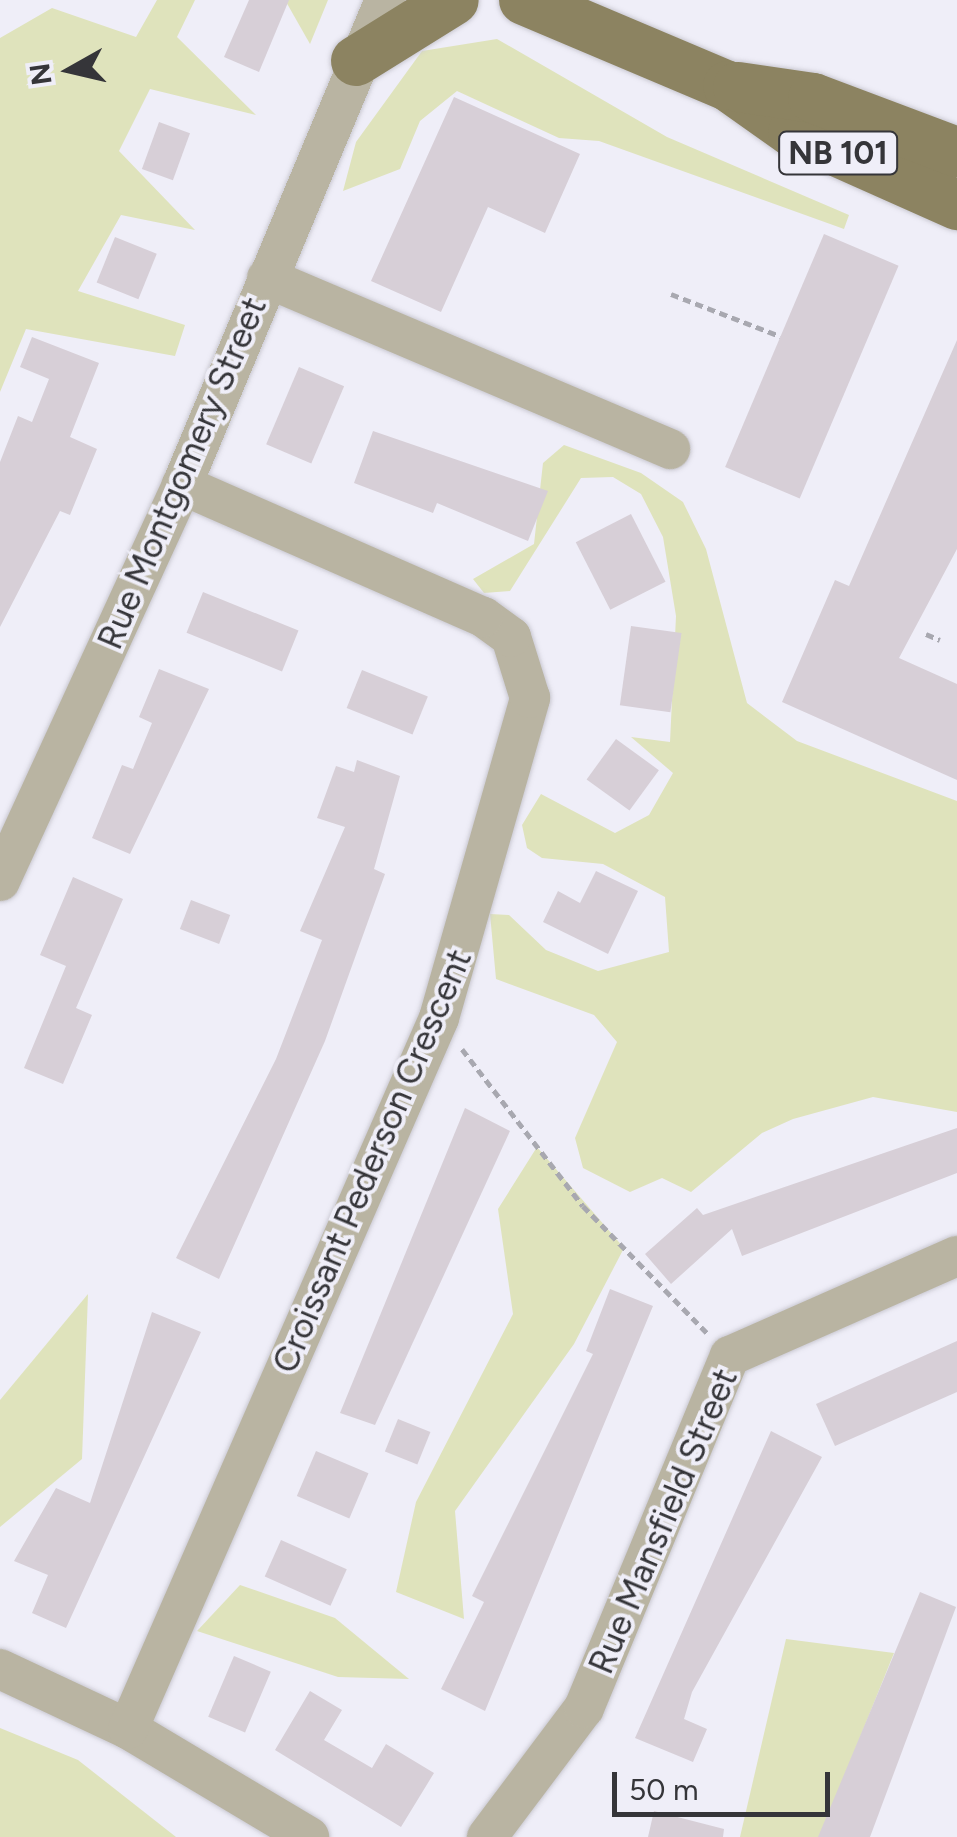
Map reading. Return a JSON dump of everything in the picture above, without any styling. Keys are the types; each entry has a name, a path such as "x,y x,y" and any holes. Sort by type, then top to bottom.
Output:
{"main road":[{"path":"356,61 454,0"},
{"name":"NB 101","path":"524,0 728,86 794,132 957,205"},
{"name":"NB 101","path":"728,86 813,98 957,152"}],"street":[{"name":"Rue Montgomery Street","path":"0,881 182,485 356,61 385,0"},
{"path":"267,278 670,449"},
{"name":"Croissant Pederson Crescent","path":"128,1729 439,1018 511,778 530,698 528,668 510,637 483,616 182,485"},
{"name":"Rue Mansfield Street","path":"487,1837 584,1708 730,1356 957,1256"},
{"path":"0,1668 128,1729 309,1837"}],"path":[{"path":"671,294 780,336"},
{"path":"926,634 940,640"},
{"path":"439,1018 583,1206 708,1334"}],"green space":[{"path":"157,0 195,0 177,37 256,115 150,89 119,151 195,230 121,215 78,291 185,325 175,356 26,329 0,392 0,38 52,8 136,37"},
{"path":"285,0 328,0 310,44"},
{"path":"497,39 667,137 849,215 844,229 599,141 559,138 457,91 420,121 400,169 343,191 356,142 422,51"},
{"path":"564,445 641,473 683,502 706,549 747,703 797,741 957,801 957,1112 873,1097 793,1119 762,1133 691,1192 662,1178 630,1192 583,1168 575,1138 617,1042 594,1015 496,979 490,914 509,915 546,950 598,971 669,952 665,897 603,864 542,858 527,848 522,825 541,794 615,833 649,815 673,773 631,737 670,742 676,616 663,537 641,494 613,477 581,478 510,591 484,593 473,579 534,544 543,463"},
{"path":"537,1147 624,1248 574,1344 455,1511 464,1619 396,1592 416,1502 513,1314 498,1209"},
{"path":"88,1294 82,1459 0,1527 0,1400"},
{"path":"240,1585 335,1618 409,1679 338,1677 197,1631"},
{"path":"786,1639 894,1653 820,1837 740,1837"},
{"path":"0,1728 78,1760 176,1837 0,1837"}],"building":[{"path":"249,0 289,0 259,72 224,57"},
{"path":"454,97 580,154 545,233 488,207 441,312 371,281"},
{"path":"159,122 190,133 173,180 142,169"},
{"path":"824,234 899,266 800,499 725,467"},
{"path":"115,237 157,254 138,299 97,282"},
{"path":"32,337 99,363 70,437 97,449 70,515 60,511 0,627 0,462 18,416 32,422 49,379 20,367"},
{"path":"957,340 957,549 899,658 957,684 957,780 782,702 835,580 849,586"},
{"path":"299,367 344,386 311,463 266,444"},
{"path":"373,431 548,491 528,541 437,503 433,513 354,483"},
{"path":"631,514 666,582 610,610 576,542"},
{"path":"203,592 298,631 282,671 187,633"},
{"path":"631,626 682,633 670,712 620,705"},
{"path":"159,669 209,689 130,854 92,838 122,765 133,769 152,723 139,717"},
{"path":"362,670 428,697 412,735 347,708"},
{"path":"616,739 659,770 629,811 587,779"},
{"path":"357,760 400,776 374,869 385,874 325,1041 219,1279 176,1258 276,1059 322,940 300,931 345,827 317,818 336,766 354,772"},
{"path":"596,871 638,891 608,954 543,922 558,891 580,903"},
{"path":"73,877 123,899 76,1008 92,1015 63,1084 24,1068 66,966 40,955"},
{"path":"191,900 230,915 219,944 180,929"},
{"path":"465,1108 510,1131 375,1425 340,1413"},
{"path":"957,1128 957,1173 742,1256 732,1229 671,1284 645,1254 697,1208 703,1215"},
{"path":"610,1289 653,1306 485,1711 441,1689 484,1602 472,1596 593,1354 586,1351"},
{"path":"152,1312 201,1332 66,1628 32,1613 48,1575 14,1561 56,1488 90,1503"},
{"path":"957,1341 957,1392 835,1446 816,1404"},
{"path":"398,1419 430,1432 417,1465 385,1451"},
{"path":"771,1431 822,1457 692,1692 684,1719 707,1729 693,1762 635,1738"},
{"path":"316,1451 368,1473 349,1518 297,1496"},
{"path":"281,1540 347,1569 331,1606 265,1577"},
{"path":"920,1592 956,1607 870,1837 818,1837"},
{"path":"234,1656 271,1672 245,1732 208,1717"},
{"path":"310,1691 342,1710 324,1740 372,1768 386,1744 434,1773 401,1827 275,1750"},
{"path":"654,1811 724,1829 723,1837 648,1837"}]}
